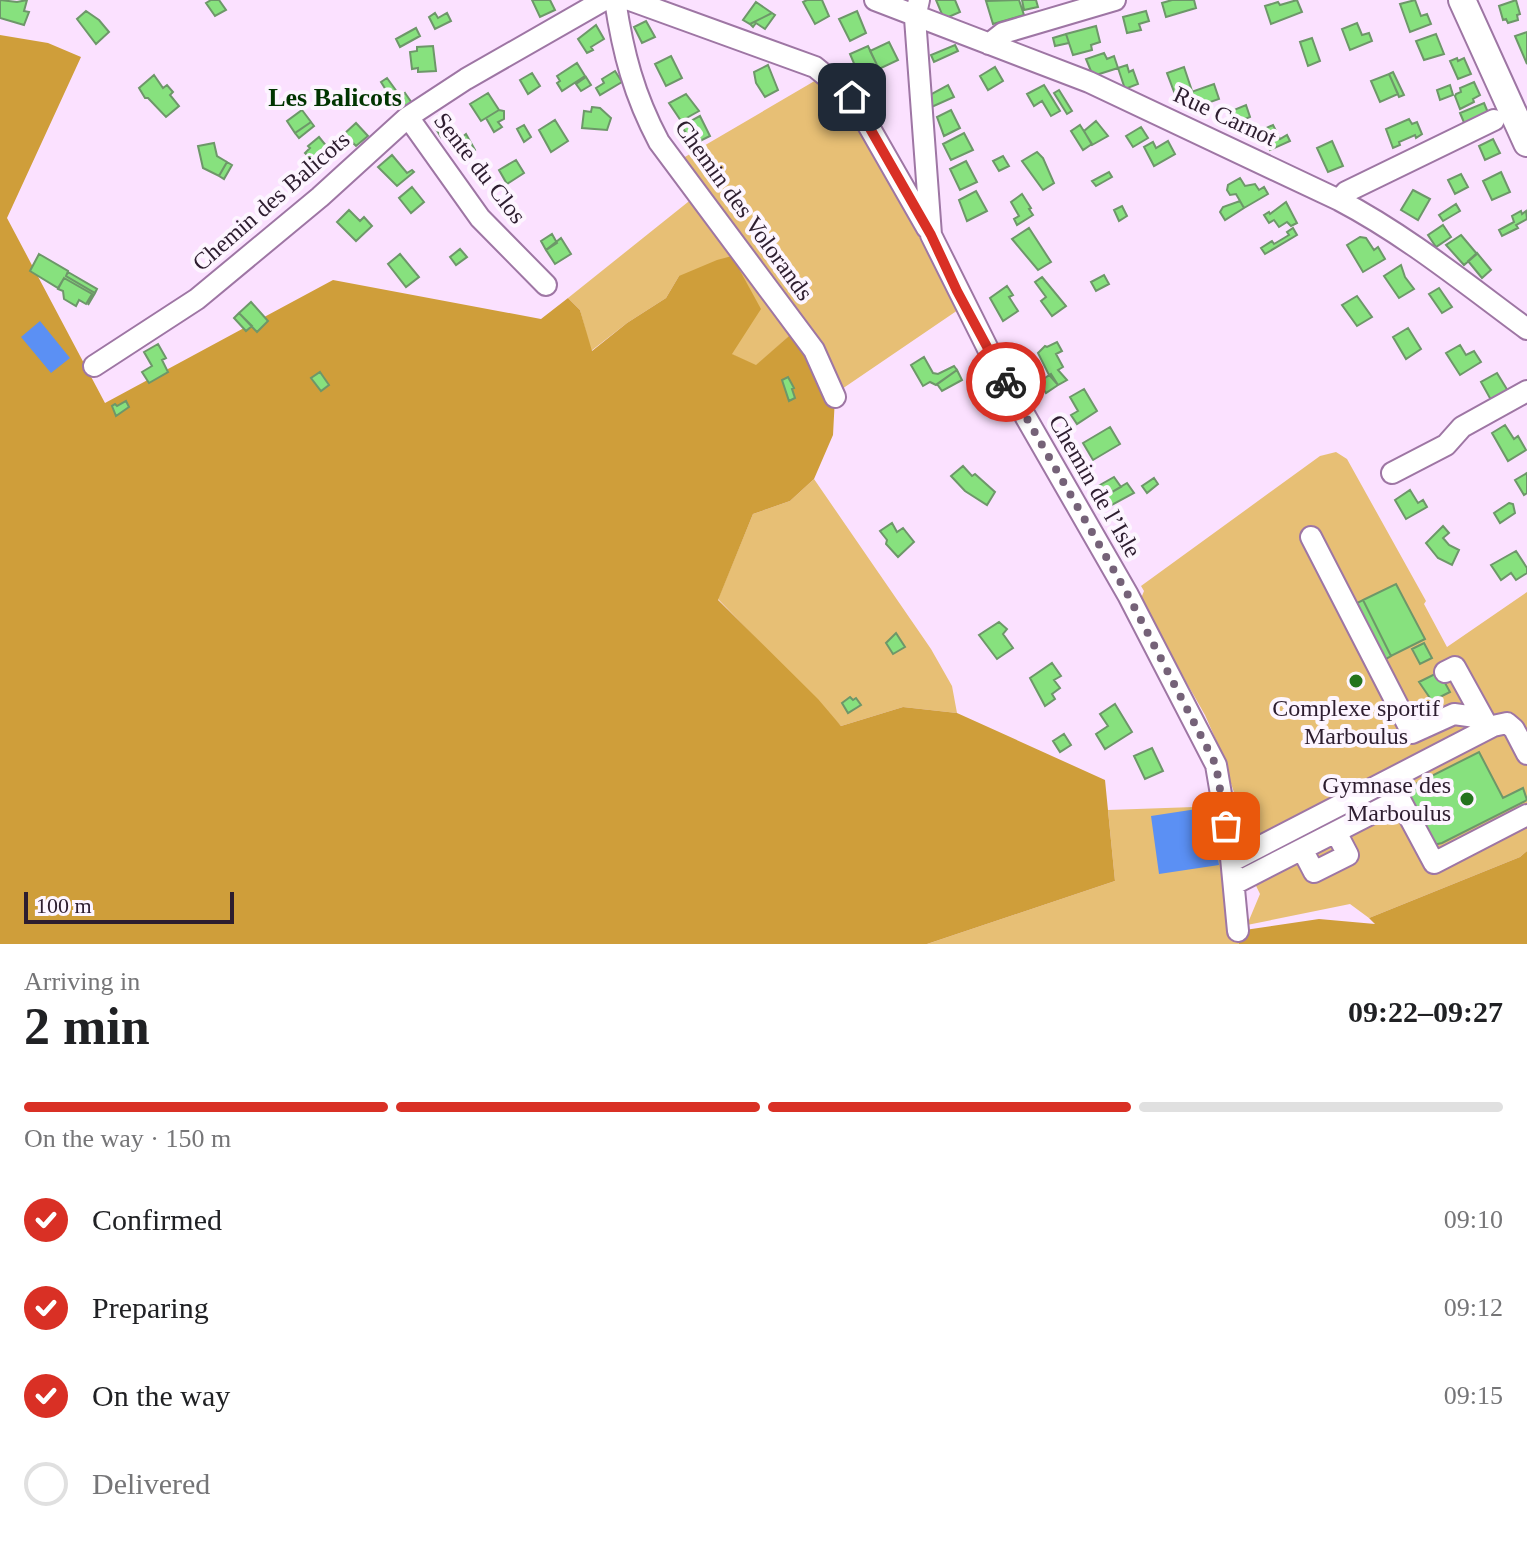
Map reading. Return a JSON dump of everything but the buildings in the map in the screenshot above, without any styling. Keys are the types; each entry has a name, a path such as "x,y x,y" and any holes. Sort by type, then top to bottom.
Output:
{"main road":[{"path":"1462,0 1527,143"}],"street":[{"name":"Chemin des Balicots","path":"94,366 197,299 320,197 408,117 466,79 604,0"},
{"name":"Chemin des Volorands","path":"615,0 623,54 642,109 659,142 814,350 835,397"},
{"path":"630,0 815,67 852,97 931,235"},
{"name":"Rue Carnot","path":"875,0 917,9 989,44 1089,82 1365,213 1527,329"},
{"path":"989,44 1003,33 1115,0"},
{"name":"Chemin de l’Isle","path":"917,9 931,235 997,367 1128,595 1216,765 1232,861 1238,931"},
{"name":"Sente du Clos","path":"408,117 480,218 546,285"},
{"path":"1339,200 1346,192 1494,120"},
{"path":"1392,473 1446,445 1462,427 1527,391"},
{"path":"1311,537 1412,733 1454,714 1486,723 1507,723 1514,729 1527,754"},
{"path":"1445,672 1455,667 1486,723"},
{"path":"1232,861 1390,781 1486,723"},
{"path":"1390,781 1434,863 1527,815"},
{"path":"1234,884 1302,849 1314,872 1348,855 1336,832 1400,799"}],"shaded area":[{"path":"0,35 48,43 81,57 7,218 105,403 333,280 541,319 568,298 580,310 592,351 666,298 679,276 732,256 761,309 732,354 756,365 798,328 835,397 833,435 814,479 790,501 753,514 718,600 818,699 841,726 903,707 957,713 1105,780 1115,881 927,944 0,944"},
{"path":"818,79 823,88 829,86 846,98 958,310 839,391 678,161"},
{"path":"698,194 798,328 756,366 731,354 679,276 666,298 591,351 580,310 568,298"},
{"name":"Complexe sportif Marboulus","path":"1336,452 1347,459 1426,601 1424,604 1447,647 1527,592 1527,851 1520,857 1369,918 1350,904 1247,925 1260,894 1243,859 1236,798 1205,715 1140,601 1144,591 1141,586 1320,456"},
{"path":"814,479 931,649 952,686 957,713 903,707 841,726 718,599 753,514 790,501"},
{"path":"1223,806 1232,861 1239,944 927,944 1115,881 1108,810"},
{"path":"1527,851 1527,944 1239,944 1238,931 1319,919 1375,924 1369,918 1520,857"}],"water":[{"path":"40,321 70,358 51,373 21,337"},
{"path":"1210,807 1214,831 1205,832 1206,840 1216,843 1219,865 1159,874 1151,816"}],"way so far":[{"path":"1006,382 1128,595 1216,765 1226,826"}],"place":[{"name":"Complexe sportif Marboulus","path":"1356,681"},
{"name":"Gymnase des Marboulus","path":"1467,799"}],"district":[{"name":"Les Balicots","path":"335,97"}],"route":[{"path":"852,97 931,235 1006,382"}]}
